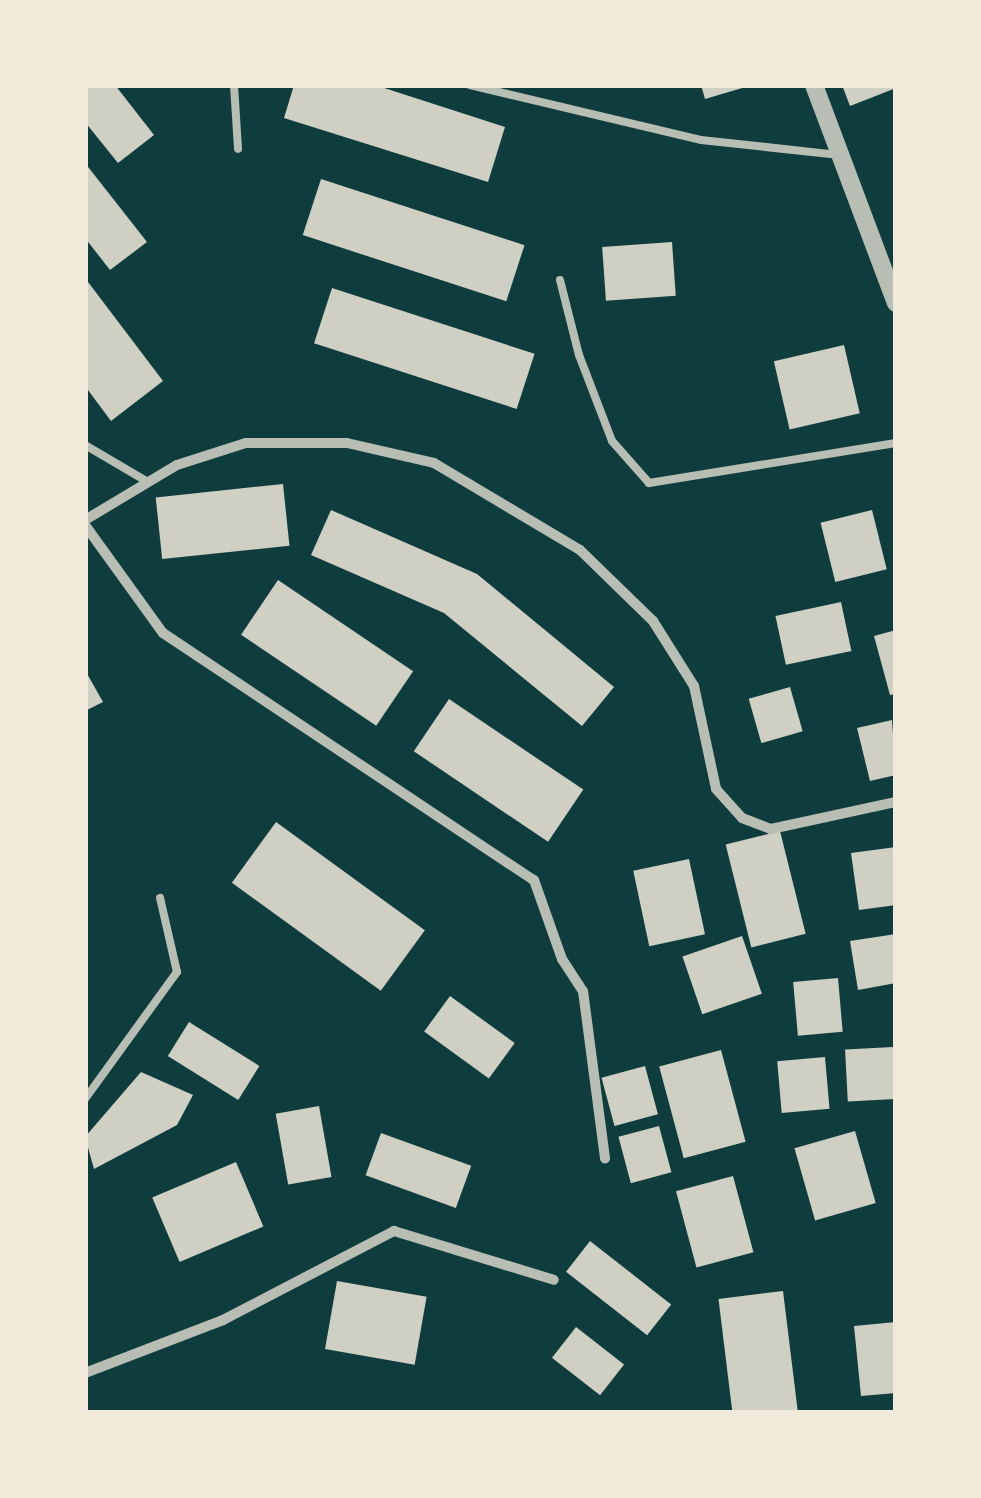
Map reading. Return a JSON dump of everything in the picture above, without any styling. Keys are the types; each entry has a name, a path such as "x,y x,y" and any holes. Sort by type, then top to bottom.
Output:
{"street":[{"path":"814,85 896,302"},
{"path":"605,1158 583,991 562,959 534,880 164,633 85,523 178,465 246,443 347,443 434,464 580,550 653,621 694,686 716,789 742,818 771,829 896,802"},
{"path":"85,1374 223,1320 394,1231 554,1280"}],"lane":[{"path":"234,85 238,148"},
{"path":"470,85 700,140 840,155"},
{"path":"560,280 578,355 612,440 648,483 896,443"},
{"path":"85,444 148,482"},
{"path":"85,1099 177,972 160,898"}],"building":[{"path":"85,85 115,85 154,135 118,163 85,122"},
{"path":"294,85 375,85 505,127 488,182 284,118"},
{"path":"701,85 749,85 749,86 705,99"},
{"path":"842,85 896,85 896,88 850,106"},
{"path":"85,163 147,242 110,270 85,238"},
{"path":"321,179 525,245 506,301 303,235"},
{"path":"672,242 676,296 606,301 602,247"},
{"path":"85,278 163,381 111,421 85,386"},
{"path":"332,288 535,354 517,409 314,343"},
{"path":"844,345 860,413 790,429 774,361"},
{"path":"283,484 289,546 162,559 156,497"},
{"path":"331,510 477,574 614,687 582,726 444,613 311,555"},
{"path":"872,510 887,569 835,582 821,523"},
{"path":"278,580 413,671 376,726 241,635"},
{"path":"841,602 851,651 786,665 775,616"},
{"path":"896,630 896,694 890,695 874,636"},
{"path":"85,670 103,702 85,711"},
{"path":"790,687 803,731 761,743 749,699"},
{"path":"449,699 583,790 548,842 414,751"},
{"path":"892,720 896,775 870,781 857,728"},
{"path":"276,822 425,930 381,991 232,883"},
{"path":"780,831 806,934 751,947 726,845"},
{"path":"896,847 896,905 859,910 851,853"},
{"path":"689,859 705,934 649,946 633,871"},
{"path":"896,934 896,983 858,990 850,941"},
{"path":"742,936 762,994 702,1014 682,957"},
{"path":"838,978 843,1032 798,1036 793,982"},
{"path":"450,996 515,1043 489,1079 424,1032"},
{"path":"189,1022 259,1066 238,1100 168,1056"},
{"path":"893,1047 896,1099 848,1101 845,1050"},
{"path":"721,1050 746,1142 684,1158 659,1067"},
{"path":"825,1057 830,1109 782,1113 777,1061"},
{"path":"645,1066 658,1114 614,1126 602,1078"},
{"path":"141,1072 193,1095 177,1125 94,1169 85,1137"},
{"path":"319,1106 332,1177 288,1185 276,1114"},
{"path":"659,1126 671,1172 631,1183 618,1137"},
{"path":"855,1131 876,1203 815,1220 794,1148"},
{"path":"381,1133 471,1166 456,1208 366,1175"},
{"path":"236,1162 263,1226 180,1262 152,1198"},
{"path":"733,1176 753,1252 696,1268 676,1191"},
{"path":"590,1241 671,1304 647,1335 566,1272"},
{"path":"337,1281 427,1297 415,1365 325,1349"},
{"path":"783,1291 798,1413 732,1413 718,1299"},
{"path":"896,1322 896,1393 861,1396 854,1326"},
{"path":"576,1327 624,1365 600,1395 552,1358"}]}
